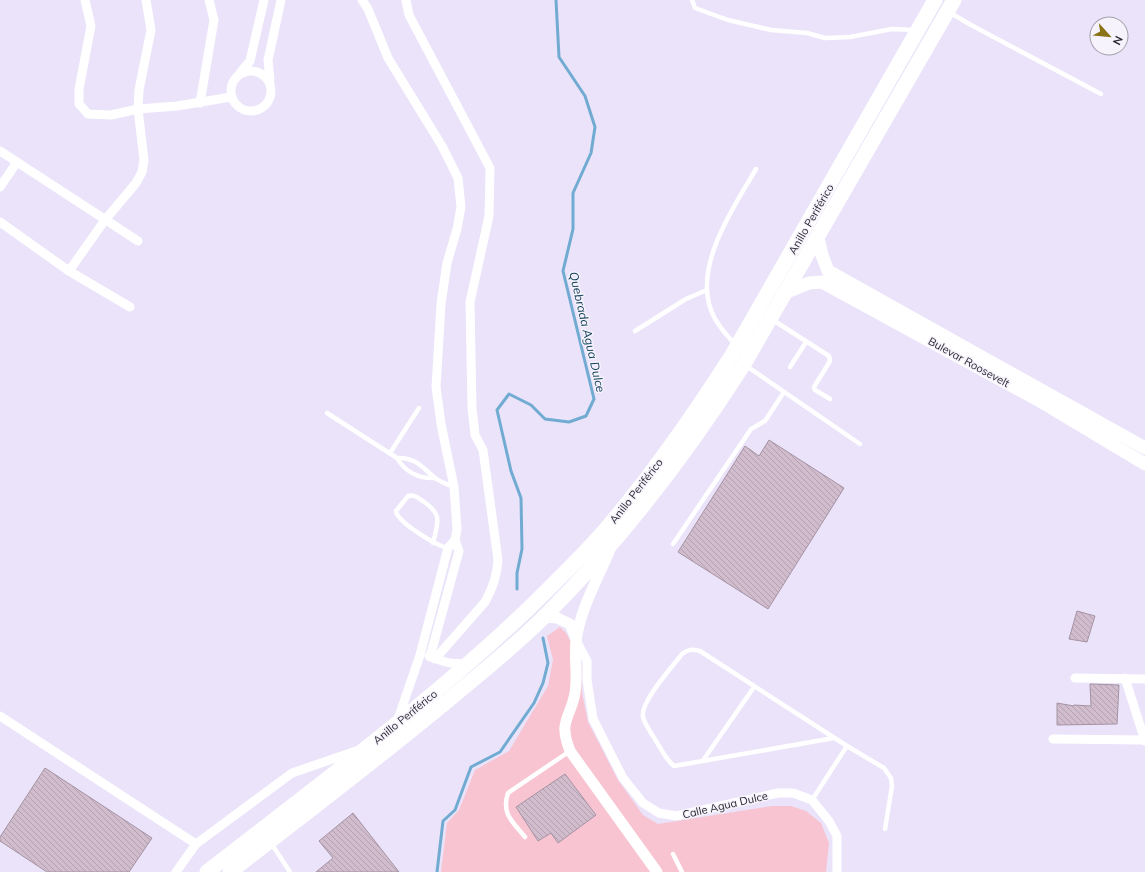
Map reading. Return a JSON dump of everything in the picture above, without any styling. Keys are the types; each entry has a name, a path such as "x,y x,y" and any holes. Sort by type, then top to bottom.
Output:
{"highway":[{"name":"Anillo Periférico","path":"207,872 396,724 471,662 548,589 605,531 698,409 737,346 935,0"},
{"name":"Anillo Periférico","path":"230,872 416,728 544,617 612,544 666,479 711,417 771,319 950,5"}],"main road":[{"path":"787,292 825,277 818,238"},
{"name":"Bulevar Roosevelt","path":"825,277 1047,392 1145,448"},
{"name":"Bulevar Roosevelt","path":"825,277 1040,401 1145,464"}],"street":[{"path":"85,0 91,26 79,89 79,104 88,114 111,115 138,109 200,103 231,97"},
{"path":"69,271 105,220 136,183 142,172 144,160 138,109 139,90 151,30 146,0"},
{"path":"200,103 214,20 209,0"},
{"path":"264,0 250,61 231,85 231,97 238,108 251,112 263,107 271,97 268,60 281,0"},
{"path":"362,0 368,9 388,58 442,146 458,178 461,207 457,229 447,264 441,304 436,387 441,424 454,487 457,529 455,540 459,551 432,658"},
{"path":"406,0 409,14 490,168 489,216 470,302 469,345 475,435 483,450 498,560 497,572 492,588 485,602 432,658"},
{"path":"240,74 249,70 256,71 262,73 270,84"},
{"path":"0,151 138,241"},
{"path":"0,187 17,162"},
{"path":"0,222 69,271 130,307"},
{"path":"396,724 420,655 448,548 455,540"},
{"path":"612,544 587,603 576,640 575,693 565,721 565,738 570,751 657,872"},
{"name":"Calle Agua Dulce","path":"544,617 557,618 570,624 576,640 587,661 587,680 593,719 623,778 643,803 659,813 676,816 778,793 793,793 812,800"},
{"path":"420,655 454,664 471,662"},
{"path":"1075,678 1145,679"},
{"path":"1053,739 1145,740 1125,678"},
{"path":"0,716 196,844"},
{"path":"176,872 196,844 292,773 367,747"},
{"path":"812,800 829,821 837,836 837,872"}],"lane":[{"path":"692,0 695,8 728,20 771,30 807,34 825,38 850,37 892,29 918,31"},
{"path":"950,5 970,25 1101,94"},
{"path":"737,346 722,330 711,310 707,290 711,261 725,221 756,169"},
{"path":"636,331 686,299 707,290"},
{"path":"771,319 830,358 830,361 814,387 815,390 830,399"},
{"path":"790,367 806,342"},
{"path":"744,364 860,444"},
{"path":"673,544 751,429 765,421 784,392"},
{"path":"390,453 419,408"},
{"path":"327,413 397,458 402,467 423,479 435,478"},
{"path":"397,458 407,457 428,470 435,478 454,487"},
{"path":"433,543 438,521 437,513 434,509 414,496 408,496 396,511 396,514 433,543 448,548"},
{"path":"834,738 704,760 684,766 674,766 669,762 643,717 642,711 650,696 682,654 687,650 693,649 700,651 834,738 884,768 891,778 892,786 885,830"},
{"path":"704,760 754,686"},
{"path":"812,800 847,746"},
{"path":"525,836 507,815 505,801 508,793 570,751"},
{"path":"270,841 290,872"},
{"path":"674,854 682,872"}],"shaded area":[{"path":"560,627 566,633 581,661 582,693 588,722 618,780 643,815 658,824 772,806 791,806 806,811 821,823 829,843 826,872 441,872 447,823 459,810 475,770 509,751 548,686 553,660 547,636"}],"building":[{"path":"769,440 844,488 768,609 678,552 745,446 759,456"},
{"path":"1077,611 1095,616 1087,642 1069,639"},
{"path":"1090,684 1119,685 1117,724 1057,725 1057,703 1074,706 1091,706"},
{"path":"45,768 152,838 129,872 47,872 0,841 0,837"},
{"path":"565,774 596,815 558,843 551,833 538,841 516,807"},
{"path":"353,813 399,872 316,872 333,858 319,841"}],"waterway":[{"name":"Quebrada Agua Dulce","path":"517,589 517,573 522,549 521,498 511,471 497,410 509,394 531,405 545,419 569,422 586,416 594,399 563,271 573,229 573,193 591,153 595,127 585,96 559,57 556,0"},
{"name":"Quebrada Agua Dulce","path":"437,872 443,821 455,810 471,767 500,752 534,703 543,683 548,663 543,638"}]}
